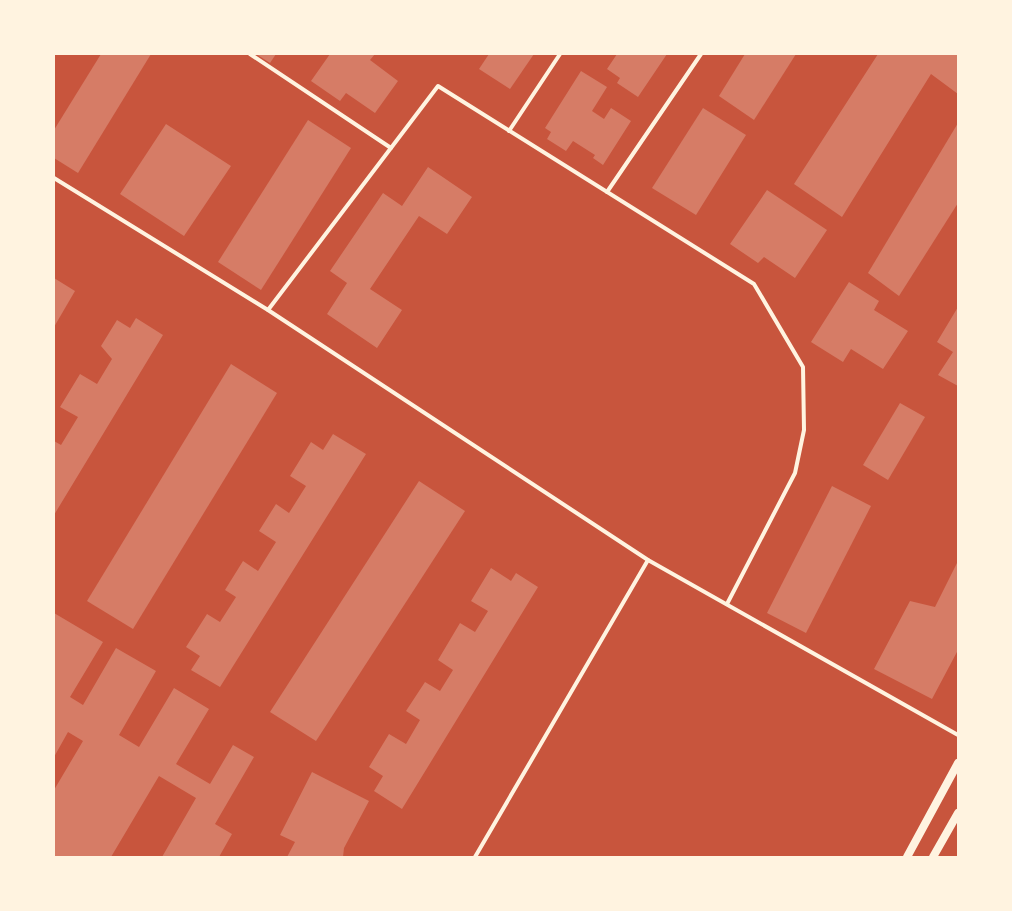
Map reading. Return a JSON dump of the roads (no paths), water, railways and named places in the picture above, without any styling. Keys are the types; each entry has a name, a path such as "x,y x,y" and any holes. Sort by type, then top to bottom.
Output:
{"main road":[{"path":"907,857 958,763"},
{"path":"933,857 958,813"}],"street":[{"path":"250,54 391,148"},
{"path":"509,131 560,54"},
{"path":"607,192 700,54"},
{"path":"268,310 438,86 754,284 803,367 804,430 795,473 727,604"},
{"path":"54,178 268,310 648,560 958,735"},
{"path":"476,857 648,560"}]}
